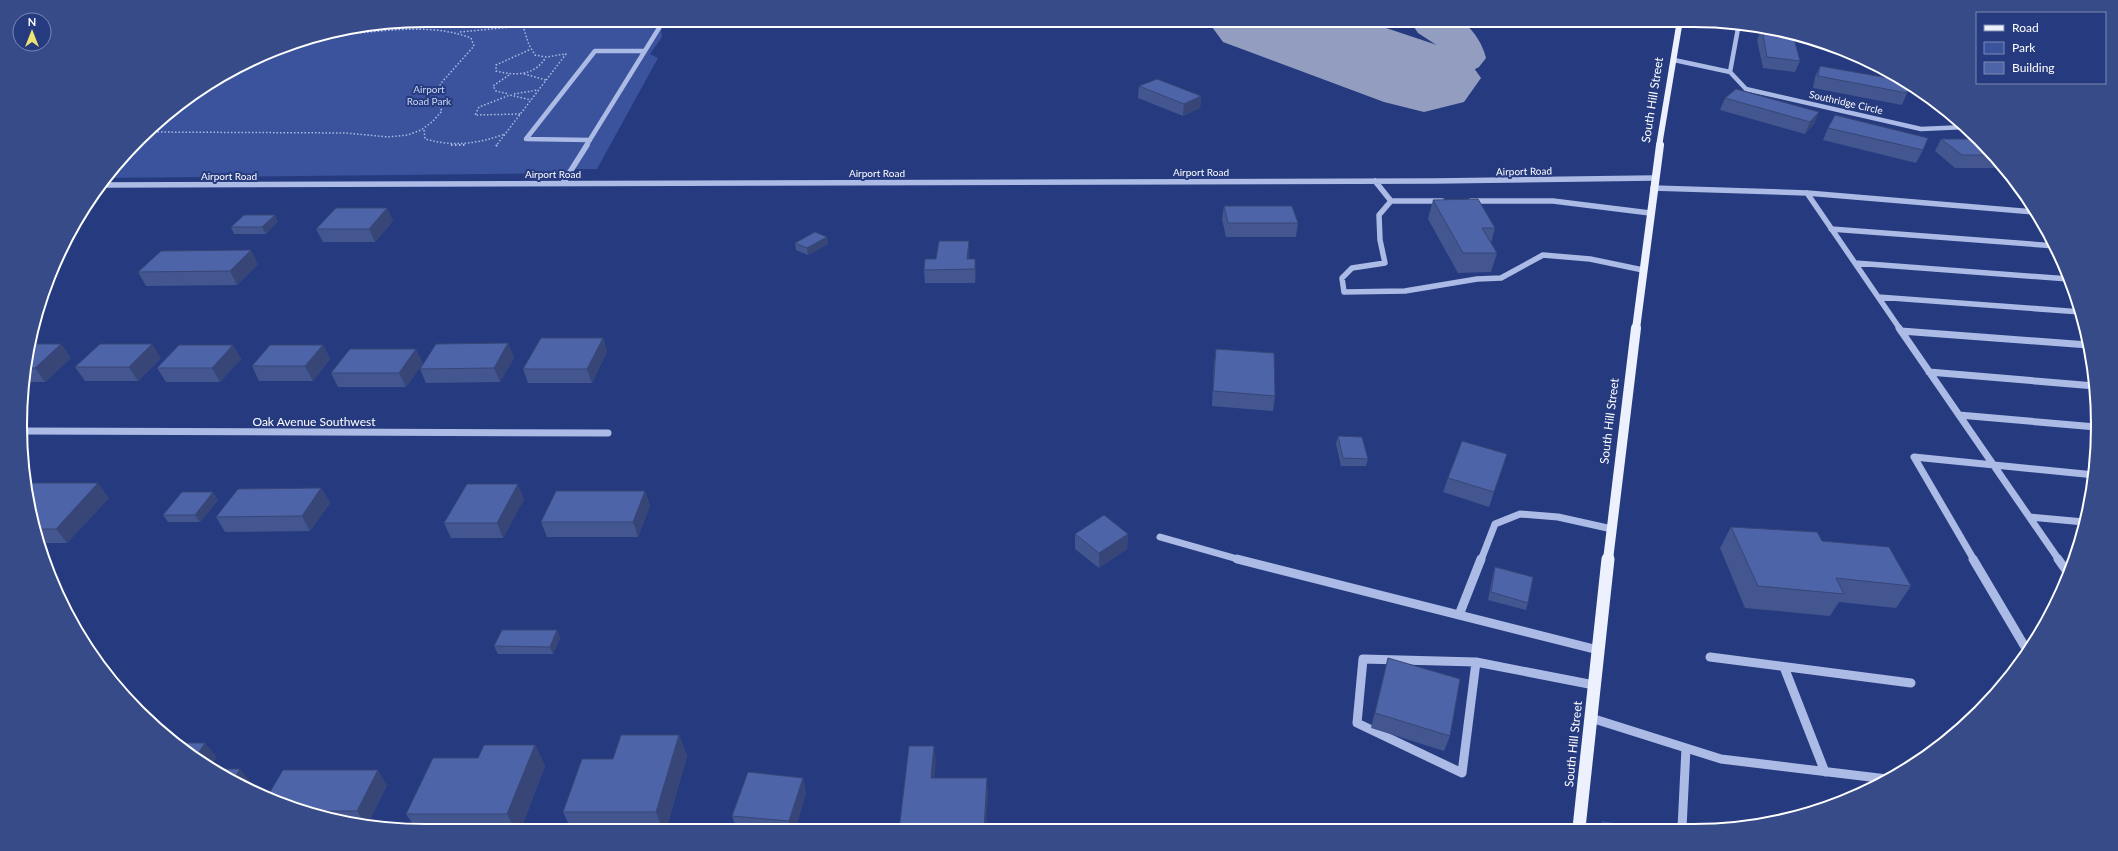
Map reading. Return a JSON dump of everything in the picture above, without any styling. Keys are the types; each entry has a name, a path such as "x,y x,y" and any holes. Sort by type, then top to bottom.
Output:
{"main road":[{"name":"South Hill Street","path":"1579,824 1598,650 1653,183 1679,27"}],"street":[{"path":"563,183 660,27"},
{"path":"1674,60 1730,72 1738,29"},
{"path":"590,140 526,139 595,51 645,51"},
{"name":"Southridge Circle","path":"1730,72 1746,89 1921,129 1957,128"},
{"path":"1375,181 1391,201"},
{"name":"Airport Road","path":"108,185 1375,181 1653,183 1807,193 2029,211"},
{"path":"1807,193 2065,568"},
{"path":"1449,201 1391,201 1379,215 1380,240 1385,262 1352,268 1342,278 1344,292 1405,291 1477,279 1501,278 1543,256 1590,259 1643,270"},
{"path":"1464,201 1553,201 1650,214"},
{"path":"1832,229 2048,245"},
{"path":"1855,263 2063,279"},
{"path":"1878,298 2074,312"},
{"path":"1901,331 2082,345"},
{"path":"1929,372 2089,385"},
{"path":"1959,415 2091,427"},
{"name":"Oak Avenue Southwest","path":"27,431 608,433"},
{"path":"2025,646 1914,457 2088,474"},
{"path":"1459,615 1495,524 1520,514 1558,517 1612,529"},
{"path":"2030,517 2079,522"},
{"path":"1160,536 1190,547 1598,650"},
{"path":"1710,657 1911,682"},
{"path":"1476,662 1462,773 1357,723 1363,659 1476,662 1594,685"},
{"path":"1784,667 1825,772"},
{"path":"1591,718 1721,759 1879,778"},
{"path":"1682,824 1686,748"}],"path":[{"path":"362,32 440,29 460,32 512,27"},
{"path":"496,146 566,54 546,57 536,56 529,50 523,27"},
{"path":"157,132 326,133 393,137 424,130 434,123 442,111 434,96 437,89 447,74 466,59 474,46 471,38 460,32"},
{"path":"529,50 496,66 496,71 509,75 524,74 538,69 546,57"},
{"path":"524,74 546,80"},
{"path":"509,75 493,86 496,91 531,100"},
{"path":"520,114 475,115 479,106 510,95 538,90"},
{"path":"424,130 425,139 444,145 461,146 483,142 505,134"}],"green space":[{"name":"Airport Road Park","path":"661,27 662,37 650,54 658,58 597,169 573,169 570,173 113,178 144,144 163,126 204,94 226,80 273,57 322,41 373,30 399,28"},
{"path":"1601,821 1621,824 1602,824"}],"building":[{"path":"1763,34 1795,41 1800,61 1767,57"},
{"path":"1820,66 1888,78 1907,90 1907,93 1818,76"},
{"path":"1157,79 1201,96 1184,104 1139,86"},
{"path":"1736,89 1819,112 1810,122 1725,98"},
{"path":"1835,115 1928,138 1923,150 1828,128"},
{"path":"1941,139 1969,139 1984,155 1962,155"},
{"path":"1478,199 1495,228 1482,228 1497,253 1463,253 1433,200"},
{"path":"1224,206 1292,206 1298,223 1228,223"},
{"path":"336,208 387,208 369,229 316,229"},
{"path":"244,215 275,215 262,227 231,227"},
{"path":"815,232 827,237 807,248 795,243"},
{"path":"939,241 969,241 967,259 975,259 975,269 924,270 925,259 936,259"},
{"path":"251,250 230,271 138,272 161,251"},
{"path":"541,338 603,338 587,369 523,369"},
{"path":"508,343 494,368 420,369 436,344"},
{"path":"36,344 61,344 35,368 31,368"},
{"path":"100,344 152,344 129,367 75,367"},
{"path":"179,345 233,345 212,368 157,368"},
{"path":"270,345 323,345 305,366 252,366"},
{"path":"350,349 416,349 399,373 331,373"},
{"path":"1216,349 1274,353 1275,396 1213,391"},
{"path":"1338,436 1362,437 1368,459 1343,458"},
{"path":"1462,441 1507,454 1494,492 1448,478"},
{"path":"31,483 98,483 56,529 41,529"},
{"path":"467,484 518,484 497,523 444,523"},
{"path":"321,488 302,516 216,517 238,489"},
{"path":"556,491 645,491 633,522 541,522"},
{"path":"182,492 213,492 195,515 163,515"},
{"path":"1104,515 1128,534 1099,553 1075,534"},
{"path":"1731,527 1817,532 1822,541 1889,547 1911,586 1836,578 1844,594 1758,586"},
{"path":"1495,567 1533,577 1528,603 1491,592"},
{"path":"502,630 557,630 550,647 494,646"},
{"path":"1388,658 1460,679 1450,736 1375,713"},
{"path":"621,735 679,735 656,812 563,812 582,759 613,759"},
{"path":"184,743 205,743 198,753"},
{"path":"484,745 535,745 507,814 406,814 433,758 478,758"},
{"path":"909,746 934,746 931,778 987,778 984,824 900,824"},
{"path":"223,769 240,769 236,776"},
{"path":"283,770 378,770 357,811 326,811 297,803 270,792"},
{"path":"748,772 803,778 789,821 732,816"}],"taxiway":[{"path":"1297,34 1316,27"},
{"path":"1424,78 1464,58 1461,46 1457,41 1438,27"}],"runway":[{"path":"1279,27 1424,78"}]}
